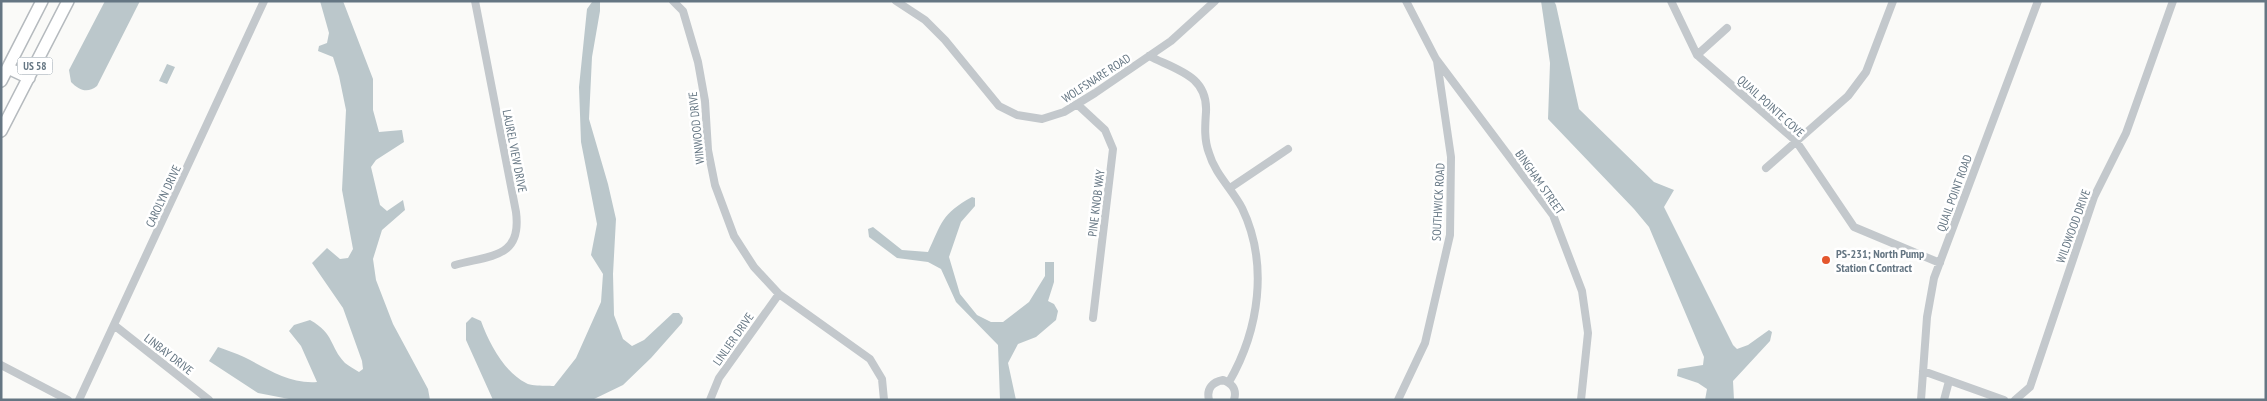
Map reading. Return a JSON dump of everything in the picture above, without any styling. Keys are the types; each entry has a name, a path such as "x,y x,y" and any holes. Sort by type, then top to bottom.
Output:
{"main road":[{"name":"US 58","path":"1,81 42,1"},
{"name":"US 58","path":"1,131 68,1"},
{"path":"8,68 28,78"}],"street":[{"name":"CAROLYN DRIVE","path":"79,400 264,1"},
{"name":"LAUREL VIEW DRIVE","path":"455,265 506,249 515,240 517,233 516,212 475,1"},
{"name":"WINWOOD DRIVE","path":"673,1 684,11 698,62 705,101 708,150 718,197 727,221 740,246 754,267 779,294 870,359 882,380 884,400"},
{"name":"WOLFSNARE ROAD","path":"896,1 924,20 967,66 992,98 1007,112 1042,119 1054,117 1078,105 1186,28 1215,1"},
{"name":"BINGHAM STREET","path":"1406,1 1436,59 1553,215 1583,299 1588,333 1581,400"},
{"name":"QUAIL POINTE COVE","path":"1671,1 1697,55 1796,142 1854,227 1940,263"},
{"path":"1766,168 1848,96 1866,72 1893,1"},
{"name":"QUAIL POINT ROAD","path":"1921,400 1930,298 1940,263 2038,1"},
{"name":"WILDWOOD DRIVE","path":"2015,400 2030,387 2094,197 2126,133 2173,1"},
{"path":"1697,55 1727,28"},
{"path":"1149,56 1189,76 1202,88 1206,102 1205,133 1208,153 1230,188 1251,230 1258,278 1257,299 1248,342 1229,382"},
{"name":"SOUTHWICK ROAD","path":"1398,400 1425,343 1450,235 1451,157 1436,59"},
{"name":"PINE KNOB WAY","path":"1078,105 1105,130 1114,149 1093,318"},
{"path":"1230,188 1288,149"},
{"name":"LINLIER DRIVE","path":"710,400 720,378 779,294"},
{"name":"LINBAY DRIVE","path":"114,325 209,400"},
{"path":"1,365 68,400"},
{"path":"1923,371 2004,400"},
{"path":"1209,400 1208,395 1212,385 1223,380 1229,382 1236,393 1234,400"},
{"path":"1944,400 1950,381"}],"shaded area":[{"path":"105,1 140,1 97,86 90,90 83,90 71,82 69,70"},
{"path":"320,1 343,1 373,79 373,110 379,132 402,130 404,142 376,160 371,167 380,205 387,211 403,200 405,210 382,230 373,259 376,280 393,324 428,389 430,400 289,399 258,393 209,361 218,347 288,378 297,381 317,382 301,346 289,331 294,325 310,320 324,330 345,363 359,372 363,369 362,361 343,308 312,263 327,248 340,259 348,258 353,249 342,190 346,110 333,57 318,51 319,46 327,43 329,33"},
{"path":"600,1 592,57 589,119 616,219 613,274 614,315 623,339 632,346 644,340 673,313 679,313 683,318 682,323 651,358 623,385 592,400 493,400 466,340 466,323 472,317 481,321 498,356 518,378 532,385 554,386 576,358 601,302 603,274 591,255 597,224 581,142 579,87 587,9 592,2"},
{"path":"1541,1 1554,1 1556,5 1579,109 1654,182 1674,190 1664,207 1733,345 1737,349 1748,345 1769,330 1772,332 1770,341 1733,381 1734,400 1705,400 1707,389 1698,383 1677,376 1678,369 1703,365 1704,357 1649,227 1548,119 1550,63"},
{"path":"167,64 175,67 167,84 159,81"},
{"path":"972,197 975,198 975,206 961,222 949,257 960,294 977,315 991,322 1003,322 1029,302 1045,276 1045,262 1054,262 1054,282 1048,301 1054,304 1058,311 1056,320 1036,337 1018,344 1008,363 1016,400 1000,400 998,345 956,302 941,269 928,262 897,258 869,237 868,229 873,227 902,250 928,252 948,214"}],"place":[{"name":"PS-231; North Pump Station C Contract","path":"1826,260"}]}
